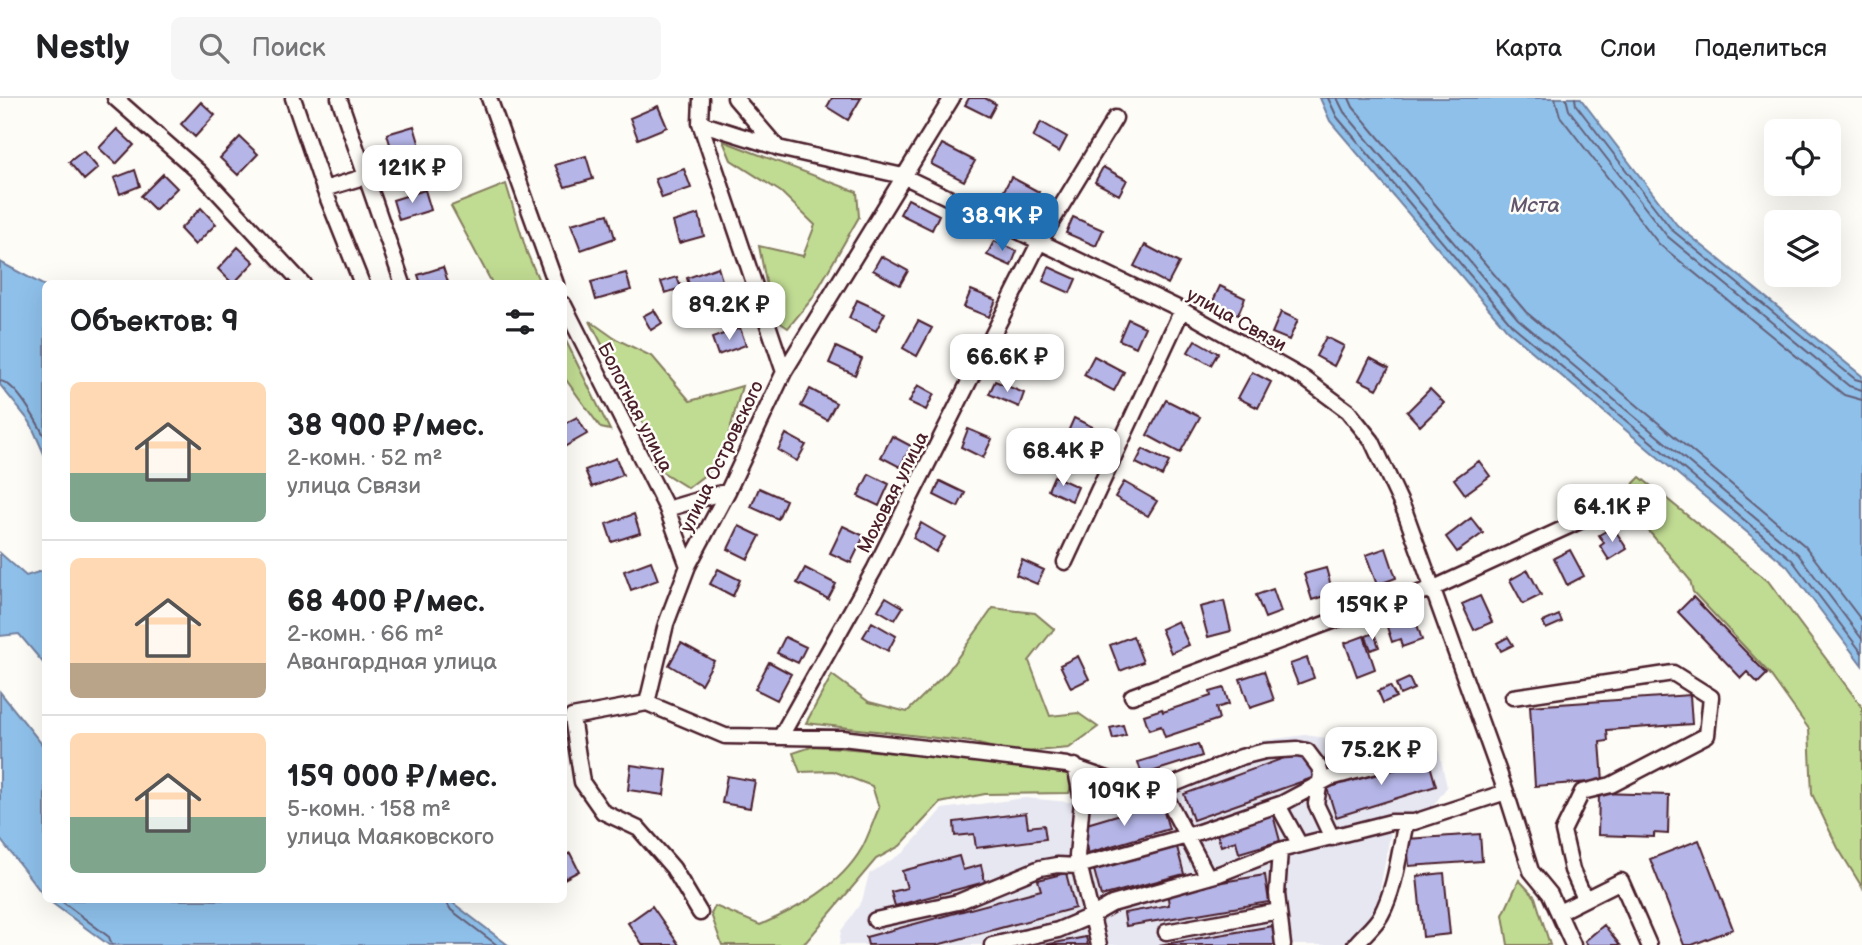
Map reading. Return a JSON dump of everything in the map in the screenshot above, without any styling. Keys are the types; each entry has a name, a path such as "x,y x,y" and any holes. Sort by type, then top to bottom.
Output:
{"street":[{"path":"115,98 199,172 299,280"},
{"path":"293,98 324,188 360,280"},
{"path":"339,98 402,280"},
{"path":"489,98 555,280"},
{"path":"701,98 701,123 783,372"},
{"path":"735,98 778,148"},
{"name":"улица Островского","path":"647,703 666,624 688,566 728,491 783,372 951,98"},
{"name":"Моховая улица","path":"781,736 874,570 1040,242 1115,118"},
{"name":"улица Связи","path":"701,123 778,148 903,176 1182,310 1305,379 1348,411 1362,426 1405,512 1506,792 1531,871 1550,894 1573,945"},
{"path":"324,188 368,176"},
{"path":"1065,562 1182,310"},
{"name":"Болотная улица","path":"567,311 667,509 688,566"},
{"path":"667,509 728,491"},
{"path":"1132,696 1338,619 1434,588 1604,510"},
{"path":"1513,697 1673,673 1711,697 1707,735 1611,785 1582,792 1563,831 1572,870 1585,899"},
{"path":"700,913 673,868 639,829 603,812 582,782 568,715 647,703 725,736 842,738 1075,766 1129,788 1161,787 1241,757 1265,751 1297,749 1307,751 1314,758 1321,775 1316,804 1332,838"},
{"path":"875,920 958,902 1040,868 1057,864 1078,866 1187,836 1278,805 1330,778 1409,757"},
{"path":"1075,766 1082,801 1076,847 1078,866 1100,945"},
{"path":"1161,787 1208,877"},
{"path":"992,945 1058,930 1112,904 1208,877 1280,850 1384,823 1406,822 1439,814 1506,792"},
{"path":"1278,805 1300,845"},
{"path":"1357,944 1384,907 1392,887 1406,822"},
{"path":"1280,850 1279,911 1283,945"},
{"path":"1559,912 1621,881 1649,945"},
{"path":"1166,932 1279,911"}],"shaded area":[{"path":"1305,735 1385,746 1438,747 1447,787 1428,813 1392,825 1372,932 1351,945 839,945 841,931 862,901 869,874 904,852 942,809 1025,798 1070,802 1124,786 1172,777 1260,741"}],"green space":[{"path":"723,141 857,192 859,217 812,299 788,328 773,318 759,246 803,256 815,225 781,192 731,160"},
{"path":"506,184 527,253 539,280 490,280 451,206"},
{"path":"590,321 614,338 653,357 690,401 742,386 726,444 711,470 688,488 661,471 644,426"},
{"path":"567,343 610,430 601,428 567,381"},
{"path":"1640,477 1768,581 1862,707 1862,887 1838,848 1812,794 1809,729 1769,673 1693,592 1690,580 1626,504 1634,483"},
{"path":"993,608 1035,613 1054,629 1029,661 1050,716 1078,713 1098,727 1069,748 1013,753 971,742 806,723 832,675 869,702 907,712 948,671"},
{"path":"814,746 1004,765 1068,774 1073,779 1069,793 985,794 940,803 900,846 876,859 806,942 799,945 722,945 711,914 715,906 760,925 804,903 830,885 853,862 864,843 879,808 872,786 833,771 800,772 793,753"},
{"path":"1519,880 1535,897 1550,945 1508,945 1503,915"}],"water":[{"name":"Мста","path":"1320,98 1580,98 1677,225 1862,376 1862,665 1787,566 1507,330 1330,121"},
{"path":"0,262 42,284 42,449 30,422 0,385"},
{"path":"0,553 26,576 42,571 42,661 19,634 0,636"},
{"path":"0,692 42,744 42,893 0,839"},
{"path":"52,903 453,903 508,945 109,945"}],"building":[{"path":"832,98 861,98 848,120 827,107"},
{"path":"969,98 985,98 996,104 989,117 965,105"},
{"path":"201,102 215,115 195,137 181,124"},
{"path":"658,106 667,127 638,139 630,118"},
{"path":"1041,122 1067,137 1059,152 1033,137"},
{"path":"414,126 422,153 395,161 387,134"},
{"path":"117,129 134,145 116,164 99,148"},
{"path":"240,137 258,154 238,175 220,158"},
{"path":"942,144 975,161 964,181 931,164"},
{"path":"83,151 98,168 84,180 69,162"},
{"path":"586,156 593,179 565,187 555,165"},
{"path":"1103,167 1127,180 1119,195 1095,182"},
{"path":"684,169 691,188 662,198 655,179"},
{"path":"135,170 140,186 120,194 114,178"},
{"path":"163,174 177,188 155,210 141,196"},
{"path":"1011,177 1039,192 1028,211 1001,196"},
{"path":"425,190 431,210 399,220 393,200"},
{"path":"908,199 939,215 932,230 900,214"},
{"path":"201,208 216,224 195,245 180,229"},
{"path":"608,214 615,238 581,250 571,224"},
{"path":"699,214 704,236 679,243 673,222"},
{"path":"1073,217 1103,230 1096,246 1066,233"},
{"path":"994,241 1017,251 1011,266 987,255"},
{"path":"1145,245 1179,263 1168,284 1134,266"},
{"path":"238,247 254,262 237,280 229,280 218,269"},
{"path":"881,256 908,271 900,285 873,270"},
{"path":"443,267 447,280 420,280 418,275"},
{"path":"718,267 724,287 693,298 687,278"},
{"path":"1049,267 1076,279 1070,293 1043,281"},
{"path":"626,273 631,290 596,300 591,282"},
{"path":"677,277 681,288 665,293 661,282"},
{"path":"1220,286 1245,298 1238,315 1212,303"},
{"path":"971,290 996,300 989,317 964,307"},
{"path":"857,300 885,313 876,331 849,318"},
{"path":"654,310 662,323 651,330 643,316"},
{"path":"1281,312 1298,320 1289,340 1272,333"},
{"path":"1128,319 1145,327 1136,347 1119,340"},
{"path":"918,321 932,328 917,356 903,348"},
{"path":"740,328 746,345 718,355 712,338"},
{"path":"1019,335 1047,347 1040,364 1012,351"},
{"path":"1326,337 1344,346 1334,366 1316,356"},
{"path":"1195,340 1218,353 1211,365 1188,352"},
{"path":"836,347 862,359 855,375 829,363"},
{"path":"1094,356 1124,372 1114,391 1084,375"},
{"path":"1370,358 1389,368 1377,389 1359,380"},
{"path":"1252,372 1271,382 1258,408 1238,398"},
{"path":"995,381 1024,393 1019,407 989,394"},
{"path":"918,385 934,394 926,410 909,402"},
{"path":"810,389 836,403 827,420 801,406"},
{"path":"1430,389 1444,403 1420,426 1407,412"},
{"path":"1166,400 1200,417 1180,453 1147,435"},
{"path":"577,417 587,434 567,445 567,422"},
{"path":"1074,418 1101,431 1094,446 1067,434"},
{"path":"968,429 992,439 983,458 961,447"},
{"path":"786,434 806,445 797,461 778,450"},
{"path":"892,436 911,446 900,467 881,457"},
{"path":"1143,449 1169,462 1162,476 1136,463"},
{"path":"616,458 623,475 592,487 585,470"},
{"path":"1479,461 1490,476 1465,494 1454,479"},
{"path":"869,474 889,484 879,506 858,496"},
{"path":"1054,476 1078,487 1072,501 1048,490"},
{"path":"940,481 965,493 958,507 934,495"},
{"path":"1124,482 1157,501 1148,516 1115,497"},
{"path":"759,488 786,500 778,519 751,507"},
{"path":"634,514 640,533 612,542 606,524"},
{"path":"1471,518 1483,533 1457,552 1446,537"},
{"path":"921,523 945,537 936,552 913,538"},
{"path":"739,526 760,536 748,559 728,549"},
{"path":"843,526 864,536 851,563 830,553"},
{"path":"1613,527 1627,549 1609,560 1600,546 1604,543 1599,535"},
{"path":"1386,548 1396,578 1377,585 1366,555"},
{"path":"1570,550 1584,576 1567,585 1554,558"},
{"path":"1022,560 1044,570 1037,584 1016,575"},
{"path":"651,561 658,580 631,590 624,571"},
{"path":"805,568 836,584 828,599 797,583"},
{"path":"1326,568 1333,593 1312,600 1304,574"},
{"path":"718,569 740,580 733,596 710,584"},
{"path":"1528,570 1541,595 1523,604 1510,580"},
{"path":"1273,589 1281,612 1265,618 1256,595"},
{"path":"1480,596 1492,622 1474,630 1462,604"},
{"path":"886,597 903,607 895,620 878,610"},
{"path":"1693,597 1767,674 1758,683 1747,672 1741,678 1678,612"},
{"path":"1224,601 1231,631 1208,637 1200,607"},
{"path":"1559,615 1562,622 1546,629 1543,622"},
{"path":"1415,618 1422,640 1402,647 1400,639 1392,642 1387,627"},
{"path":"1178,621 1189,645 1171,653 1161,629"},
{"path":"872,622 896,636 888,651 863,637"},
{"path":"1374,633 1379,647 1371,650 1366,636"},
{"path":"1133,636 1143,662 1120,671 1110,645"},
{"path":"1364,636 1375,669 1357,676 1345,643"},
{"path":"785,637 806,647 798,663 777,653"},
{"path":"1508,637 1513,645 1501,651 1497,643"},
{"path":"681,643 714,661 701,684 669,665"},
{"path":"1078,656 1089,679 1071,688 1060,665"},
{"path":"1307,658 1314,678 1298,684 1290,664"},
{"path":"769,662 791,674 777,700 755,689"},
{"path":"1264,671 1274,700 1250,708 1240,679"},
{"path":"1409,678 1414,689 1400,695 1396,684"},
{"path":"1390,686 1396,697 1383,703 1378,691"},
{"path":"1224,688 1229,704 1216,708 1219,719 1165,737 1161,726 1149,730 1144,715 1162,709 1163,712 1211,696 1210,692"},
{"path":"1690,695 1692,724 1607,730 1608,741 1600,742 1603,781 1535,786 1530,706"},
{"path":"1123,725 1126,735 1113,739 1110,728"},
{"path":"1412,731 1417,745 1330,771 1326,757"},
{"path":"1198,744 1202,756 1142,775 1138,762"},
{"path":"1298,753 1310,760 1315,777 1193,820 1184,794"},
{"path":"1428,758 1436,786 1336,817 1327,788"},
{"path":"631,765 667,770 664,795 628,790"},
{"path":"727,776 755,781 750,808 722,803"},
{"path":"1599,793 1669,795 1668,834 1654,833 1654,837 1598,835"},
{"path":"1161,802 1169,829 1088,853 1080,826"},
{"path":"1026,813 1028,827 1044,825 1046,839 976,848 974,834 955,836 954,822"},
{"path":"1273,815 1280,841 1239,853 1236,841 1221,846 1216,831"},
{"path":"1480,834 1482,861 1409,866 1407,839"},
{"path":"1699,840 1733,929 1692,945 1684,945 1650,859"},
{"path":"1177,847 1184,874 1101,896 1094,870"},
{"path":"570,853 579,871 567,877 567,854"},
{"path":"959,856 963,870 981,865 985,882 895,906 891,892 907,888 902,871"},
{"path":"1066,873 1075,908 937,945 868,945 866,937 1041,890 1038,880"},
{"path":"1444,873 1450,934 1423,937 1417,876"},
{"path":"1265,875 1269,902 1126,926 1124,913 1169,905 1167,891"},
{"path":"652,906 679,945 643,945 628,923"},
{"path":"1604,925 1620,945 1588,945 1585,941"},
{"path":"1273,926 1276,945 1159,945"},
{"path":"1086,937 1088,945 1044,945"}]}
